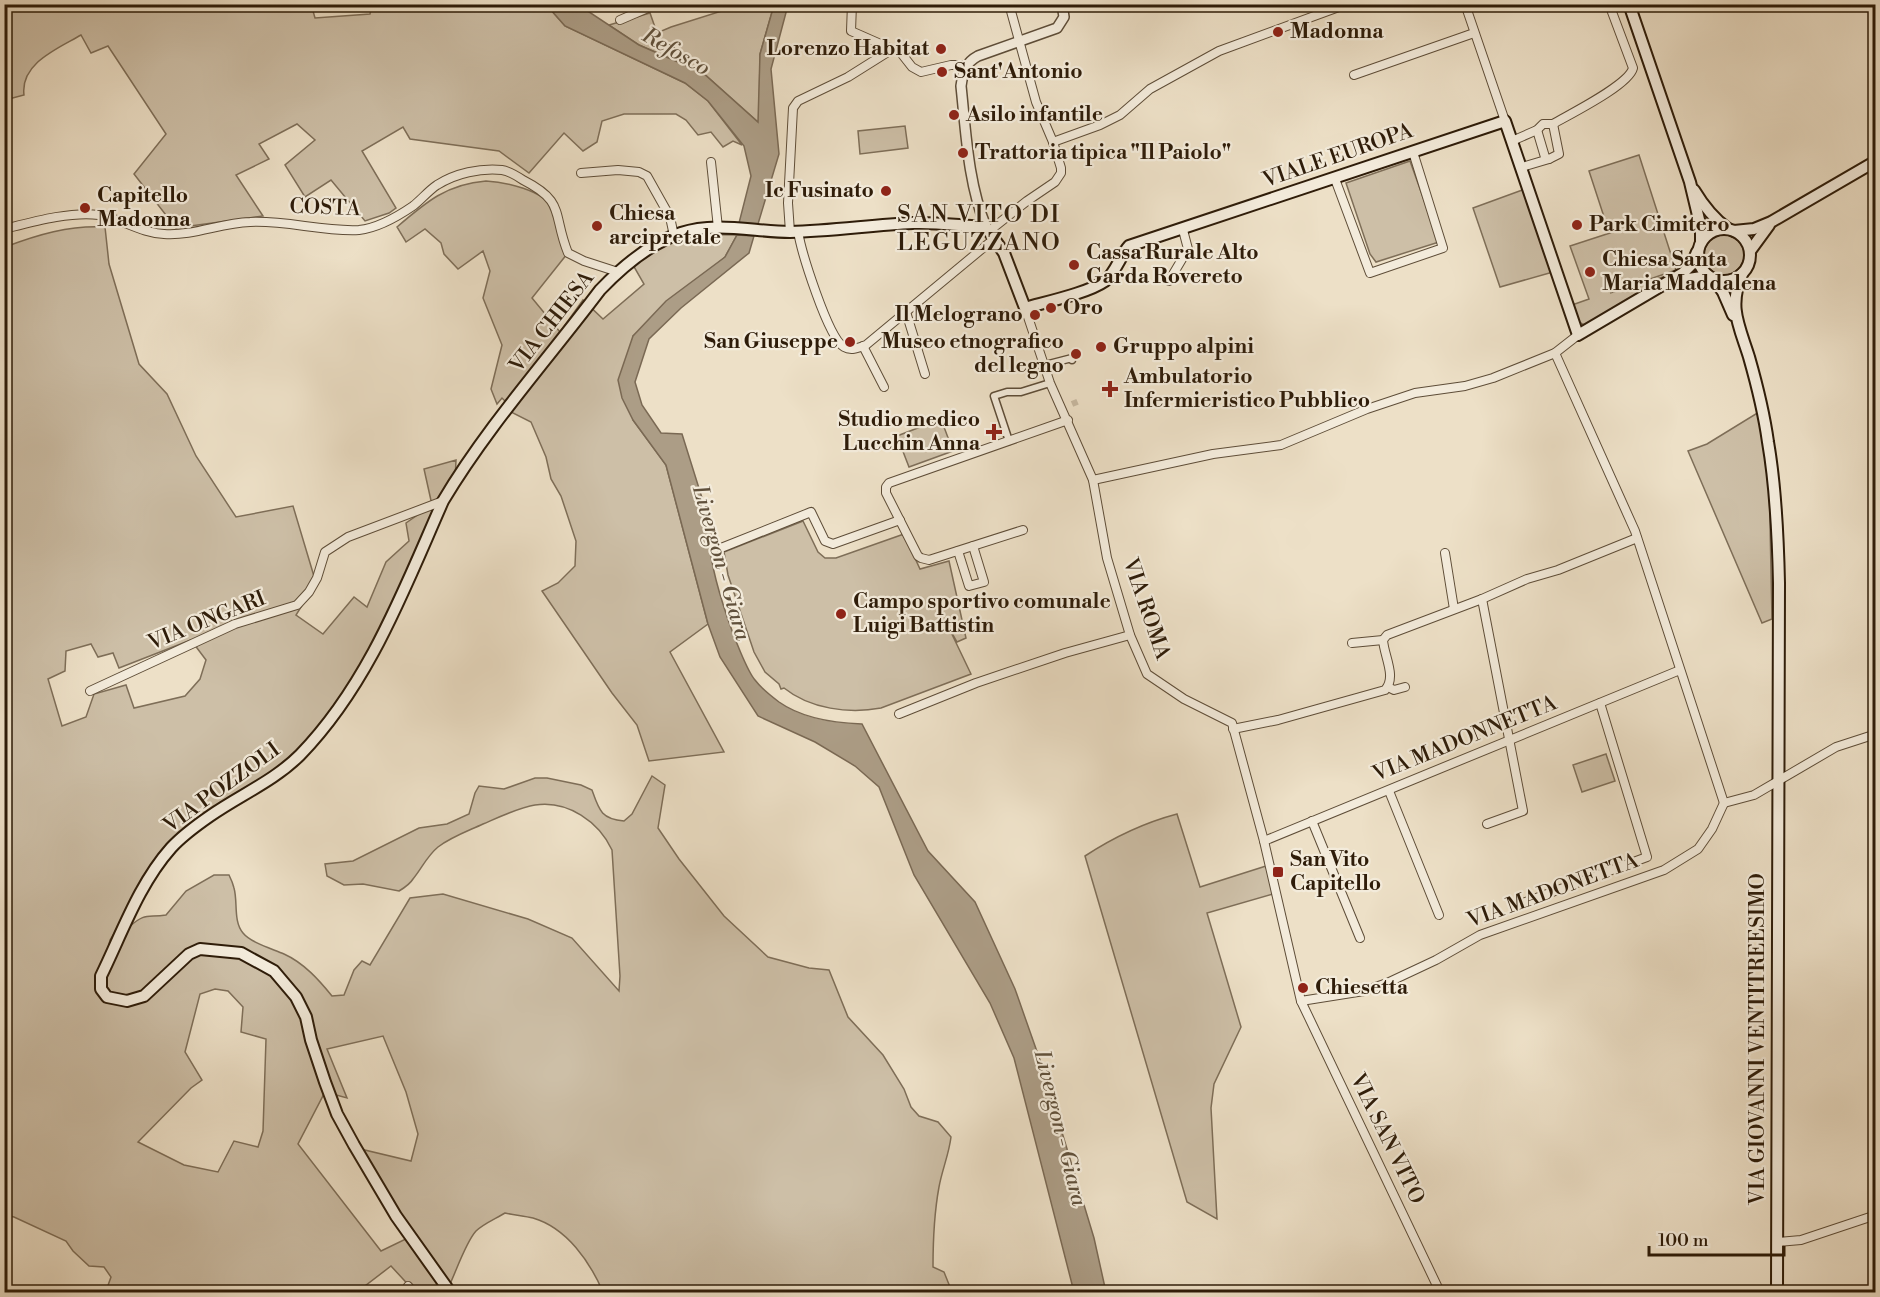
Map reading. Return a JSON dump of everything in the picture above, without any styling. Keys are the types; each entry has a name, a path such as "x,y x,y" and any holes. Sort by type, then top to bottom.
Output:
{"main road":[{"path":"1629,4 1690,182 1701,228 1698,261 1702,270 1711,278"},
{"path":"1505,121 1578,335 1688,269 1695,261 1699,246 1713,231 1754,230 1875,161"},
{"name":"VIALE EUROPA","path":"1025,308 1079,292 1106,280 1122,253 1129,246 1183,230 1505,121"},
{"path":"1690,182 1703,205 1718,222 1744,239 1750,251"},
{"path":"1736,321 1735,298 1742,274 1747,267 1750,251 1771,222"},
{"name":"VIA CHIESA","path":"442,501 489,434 600,290 618,272 642,254 674,236 684,232 718,228 794,231 916,223 990,232"},
{"name":"VIA ROMA","path":"990,232 1004,253 1025,308"},
{"path":"1667,283 1691,277 1727,281 1742,274"},
{"name":"VIA GIOVANNI VENTITREESIMO","path":"1711,278 1723,292 1748,356 1763,411 1773,477 1779,583 1777,1293"},
{"name":"VIA POZZOLI","path":"442,501 383,635 344,700 300,755 270,780 210,816 172,847 140,894 101,976 101,989 107,997 117,1000 127,1001 144,996 189,954 200,949 241,953 274,971 286,983 306,1017 311,1040 337,1114 396,1216 450,1293"}],"street":[{"path":"621,20 657,4"},
{"path":"852,4 851,31 901,53 912,67 921,72 951,65 966,65"},
{"path":"891,50 848,77 798,100 793,108 788,203 794,231 831,330 838,342 845,348 854,349 863,345 906,312 990,232 1027,201 1056,182 1061,168 1036,102 1009,4"},
{"path":"990,232 980,212 971,176 961,86 966,65 985,52 1021,42 1057,28 1064,17 1062,4"},
{"path":"1053,142 1120,115 1150,89 1219,51 1347,4"},
{"path":"1465,4 1505,121"},
{"path":"1512,141 1537,130 1543,124 1553,124 1620,85 1631,75 1633,68 1609,4"},
{"path":"1354,75 1474,33"},
{"path":"1522,167 1559,154 1553,124"},
{"path":"1537,130 1545,157 1549,159"},
{"path":"1335,179 1370,273 1443,248 1413,152"},
{"path":"711,162 718,228"},
{"name":"COSTA","path":"4,229 37,220 99,215 147,232 161,234 180,235 224,224 252,222 359,230 377,226 392,219 413,206 437,185 470,171 505,170 548,195 556,206 568,252 592,264 618,272"},
{"path":"581,173 618,170 639,172 647,176 670,217 674,236"},
{"path":"1169,281 1188,249 1183,230"},
{"name":"VIA ROMA","path":"1025,308 1043,366 1093,480 1107,558 1130,634 1148,674 1184,699 1233,726"},
{"path":"906,312 925,374"},
{"path":"1093,480 1213,454 1281,445 1376,406 1415,393 1465,386 1492,378 1555,353 1578,335"},
{"path":"863,345 884,387"},
{"path":"1555,353 1627,511 1724,803 1754,795 1779,783 1836,747 1875,734"},
{"path":"1043,366 1072,358 1072,360"},
{"path":"1009,441 994,396 1007,392 1021,392 1050,383"},
{"path":"1023,530 929,560 921,558 886,493 886,487 889,483 1068,420"},
{"name":"VIA ONGARI","path":"90,691 235,624 297,605 309,592 317,578 325,552 348,537 442,501"},
{"path":"721,548 812,512 825,541 833,544 900,520"},
{"path":"1352,643 1383,640 1387,635 1637,538"},
{"path":"958,551 969,586 984,582 973,546"},
{"path":"1445,553 1454,609"},
{"path":"1482,599 1523,811 1487,824"},
{"path":"899,714 976,683 1130,634"},
{"path":"1301,1001 1264,841 1233,726 1283,719 1385,690 1391,678 1383,640"},
{"name":"VIA MADONNETTA","path":"1264,841 1680,670"},
{"path":"1388,687 1394,690 1405,687"},
{"path":"1520,904 1647,857 1599,703"},
{"path":"1389,790 1439,915"},
{"name":"VIA MADONETTA","path":"1301,1001 1364,991 1388,983 1436,960 1480,935 1664,870 1698,849 1712,829 1724,803"},
{"path":"1312,821 1360,938"},
{"name":"VIA SAN VITO","path":"1301,1001 1440,1293"},
{"path":"1777,1242 1801,1240 1875,1215"}],"shaded area":[{"path":"311,4 315,18 370,14 372,5 549,5 565,26 685,83 708,101 742,145 733,141 723,147 711,132 698,135 686,120 676,114 624,114 602,121 597,142 583,151 564,133 529,173 499,151 410,139 403,127 362,151 396,208 389,213 365,221 331,180 305,197 285,165 315,140 297,124 259,144 269,159 236,175 263,216 176,228 134,174 166,134 108,46 91,53 81,35 52,51 34,65 24,84 24,95 5,100 4,5"},
{"path":"726,5 774,5 760,54 759,123 703,73 639,45 609,25 650,13 657,33 725,10"},
{"path":"905,126 908,148 860,154 858,131"},
{"path":"1639,155 1676,270 1610,293 1676,273 1586,326 1577,321 1572,305 1589,299 1570,246 1616,231 1614,227 1608,229 1589,171"},
{"path":"1410,161 1439,242 1376,262 1370,254 1346,183"},
{"path":"486,181 513,185 533,192 548,202 553,209 567,254 532,298 560,332 583,300 603,319 644,284 633,265 681,234 737,235 725,257 633,336 633,420 666,465 708,624 670,652 724,752 649,761 637,725 612,693 542,591 558,583 575,566 576,541 561,496 551,479 546,457 531,422 511,412 513,409 502,398 497,404 491,389 502,345 483,298 490,271 483,251 458,269 444,254 441,243 425,229 406,242 397,227 448,190"},
{"path":"1525,189 1553,272 1500,287 1473,208"},
{"path":"105,227 109,264 139,364 167,394 196,456 236,517 293,506 316,583 296,615 323,634 354,597 367,607 386,562 409,541 406,523 432,505 424,469 456,460 455,481 368,667 311,744 162,855 110,940 102,974 129,927 135,922 147,916 166,915 186,891 214,875 229,875 235,893 238,923 243,933 257,943 298,962 332,996 344,995 354,970 362,961 370,965 410,898 443,894 528,919 572,938 619,991 612,850 591,822 570,810 547,804 529,806 460,834 434,851 410,883 399,891 363,884 344,885 327,876 325,864 353,861 419,828 447,824 469,814 479,786 504,789 535,778 547,778 581,785 592,790 599,808 606,816 624,821 632,814 652,776 665,785 658,828 679,859 724,916 768,957 809,968 829,970 848,1017 883,1055 904,1089 911,1107 919,1116 938,1122 951,1137 937,1197 933,1267 944,1272 952,1292 603,1292 584,1258 567,1238 533,1218 505,1213 482,1226 472,1236 450,1284 454,1292 415,1292 391,1266 357,1292 101,1292 107,1288 111,1277 104,1267 89,1266 66,1241 5,1215 5,247 54,232","holes":["191,640 206,660 200,679 185,696 134,708 126,685 94,694 86,717 62,726 48,679 65,671 66,651 91,644 98,657 113,653 119,668","215,989 228,991 243,1007 241,1032 266,1039 263,1131 258,1147 234,1141 218,1172 184,1165 138,1142 191,1088 202,1080 185,1052 200,994","383,1036 406,1092 418,1134 411,1161 352,1147 408,1238 381,1251 298,1144 325,1092 347,1098 327,1049"]},
{"path":"1724,235 1738,241 1744,255 1738,269 1724,275 1710,269 1704,255 1710,241"},
{"path":"1759,412 1769,475 1772,619 1762,623 1688,451 1707,444"},
{"path":"941,419 953,451 909,467 897,436"},
{"name":"Campo sportivo comunale Luigi Battistin","path":"803,521 818,552 825,558 836,558 904,534 920,569 949,561 966,638 957,642 948,626 971,674 881,708 869,710 830,708 806,701 784,688 781,689 779,684 765,672 754,652 728,575 724,552"},
{"path":"1606,754 1615,781 1582,792 1573,765"},
{"path":"1177,814 1200,887 1266,866 1273,894 1207,913 1241,1027 1214,1084 1211,1108 1217,1219 1187,1202 1085,856 1129,831"}],"water":[{"path":"549,5 583,5 586,10 639,45 703,73 758,122 760,54 774,5 788,5 771,69 779,154 758,224 739,223 751,176 744,146 708,101 685,83 565,26"},
{"name":"Livergon - Giara","path":"737,235 754,236 749,253 681,308 649,339 635,382 642,405 661,433 682,434 713,533 710,543 716,581 732,630 755,680 788,708 830,721 862,724 928,851 975,902 1015,989 1041,1063 1094,1238 1106,1292 1074,1292 1014,1058 990,1003 914,875 879,787 855,766 815,742 758,716 720,657 708,624 666,465 633,420 622,398 618,380 633,336 666,301 725,257"}],"tunnel":[{"path":"1072,404 1079,401"}],"place":[{"name":"Madonna","path":"1278,32"},
{"name":"Lorenzo Habitat","path":"941,49"},
{"name":"Sant'Antonio","path":"942,72"},
{"name":"Asilo infantile","path":"954,115"},
{"name":"Trattoria tipica \"Il Paiolo\"","path":"963,153"},
{"name":"Ic Fusinato","path":"886,191"},
{"name":"Capitello Madonna","path":"85,208"},
{"name":"Park Cimitero","path":"1577,225"},
{"name":"Chiesa arcipretale","path":"597,226"},
{"name":"Cassa Rurale Alto Garda Rovereto","path":"1074,265"},
{"name":"Chiesa Santa Maria Maddalena","path":"1590,272"},
{"name":"Oro","path":"1051,308"},
{"name":"Il Melograno","path":"1035,315"},
{"name":"San Giuseppe","path":"850,342"},
{"name":"Gruppo alpini","path":"1101,347"},
{"name":"Museo etnografico del legno","path":"1076,354"},
{"name":"Ambulatorio Infermieristico Pubblico","path":"1110,389"},
{"name":"Studio medico Lucchin Anna","path":"994,432"},
{"name":"Campo sportivo comunale Luigi Battistin","path":"841,614"},
{"name":"San Vito Capitello","path":"1278,872"},
{"name":"Chiesetta","path":"1303,988"}],"district":[{"name":"SAN VITO DI LEGUZZANO","path":"979,229"}],"water label":[{"name":"Refosco","path":"676,52"}]}
